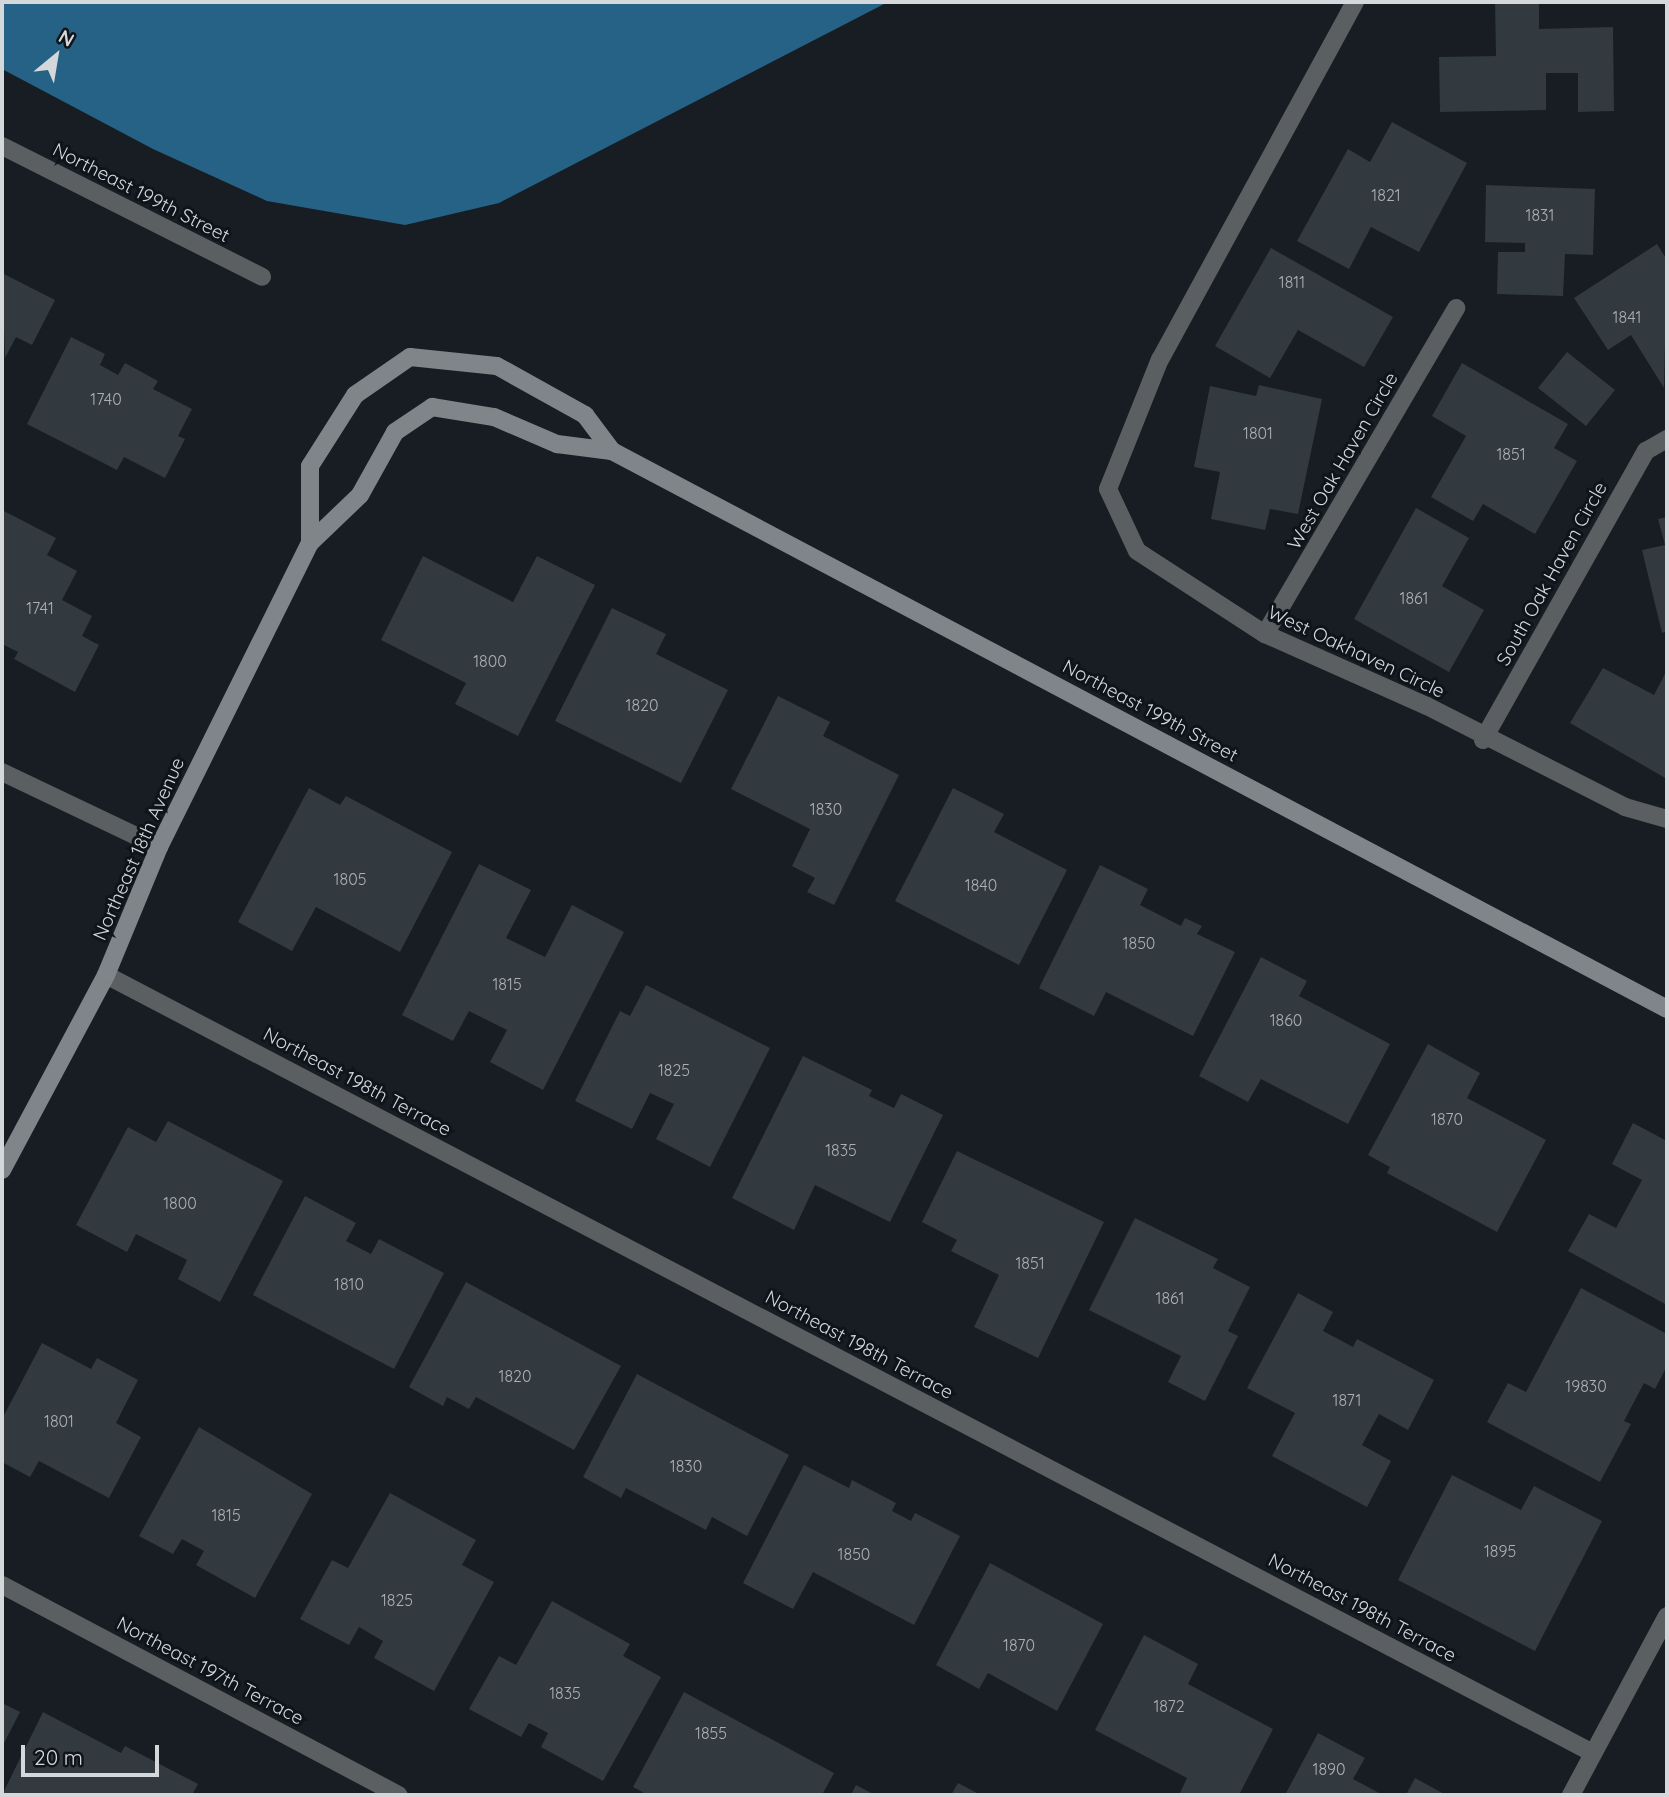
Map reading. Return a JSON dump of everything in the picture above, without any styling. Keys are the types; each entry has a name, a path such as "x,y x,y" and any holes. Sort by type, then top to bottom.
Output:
{"street":[{"name":"West Oakhaven Circle","path":"1355,2 1160,359 1108,489 1137,551 1265,634 1427,706 1483,740 1625,807 1667,819"},
{"name":"Northeast 199th Street","path":"2,146 262,277"},
{"name":"West Oak Haven Circle","path":"1265,634 1456,308"},
{"name":"Northeast 18th Avenue","path":"310,543 310,466 355,396 410,357 497,366 585,415 612,451"},
{"name":"Northeast 18th Avenue","path":"2,1170 106,975 159,847 310,543 360,495 395,432 432,407 494,417 557,444 612,451"},
{"name":"South Oak Haven Circle","path":"1483,740 1646,451 1667,439"},
{"name":"Northeast 199th Street","path":"612,451 1667,1009"},
{"path":"2,772 159,847"},
{"name":"Northeast 198th Terrace","path":"106,975 1593,1753"},
{"name":"Northeast 197th Terrace","path":"2,1585 399,1795"},
{"path":"1571,1795 1667,1616"}],"water":[{"path":"2,2 888,2 499,203 405,225 267,201 153,149 2,69"}],"building":[{"path":"1495,2 1539,2 1539,29 1613,27 1614,111 1578,112 1578,73 1546,73 1546,110 1440,112 1439,57 1496,56"},
{"path":"1392,122 1467,163 1419,252 1371,227 1349,269 1297,241 1348,149 1370,162"},
{"path":"1486,185 1595,189 1593,255 1565,254 1563,296 1497,294 1498,252 1525,252 1525,243 1485,242"},
{"path":"1657,244 1667,260 1664,388 1631,335 1608,350 1574,298"},
{"path":"1271,248 1393,317 1364,367 1298,330 1270,378 1215,346"},
{"path":"2,273 55,300 32,345 16,337 5,358"},
{"path":"71,337 105,354 100,365 118,375 125,363 158,381 153,389 192,409 178,436 185,439 165,478 124,457 117,470 27,424"},
{"path":"1567,352 1615,390 1586,426 1538,388"},
{"path":"1462,363 1568,424 1554,448 1577,461 1535,534 1483,504 1473,521 1431,497 1466,436 1432,416"},
{"path":"1259,385 1322,399 1298,514 1270,509 1265,530 1211,519 1220,472 1194,467 1210,386 1256,396"},
{"path":"1416,508 1469,538 1442,586 1484,610 1449,672 1354,619"},
{"path":"2,510 56,538 47,555 77,571 62,600 92,616 82,636 99,645 75,692 14,659 18,652 2,644"},
{"path":"1667,517 1667,631 1662,633 1642,550 1665,545 1658,519"},
{"path":"423,556 513,602 537,556 595,585 518,736 455,704 466,683 381,640"},
{"path":"612,608 666,634 656,654 728,690 681,783 555,721"},
{"path":"1603,668 1654,695 1667,670 1667,779 1570,723"},
{"path":"778,696 830,722 823,736 899,775 834,905 807,892 815,878 792,866 810,829 731,789"},
{"path":"309,788 340,805 346,796 452,852 400,952 316,907 292,951 238,922"},
{"path":"953,788 1004,814 994,832 1067,870 1019,965 895,901"},
{"path":"479,864 531,890 506,938 545,957 572,905 624,932 543,1090 490,1062 507,1030 469,1011 453,1041 402,1015"},
{"path":"1100,865 1148,889 1140,905 1181,926 1185,918 1202,926 1197,934 1235,952 1193,1036 1106,992 1094,1016 1039,988"},
{"path":"1261,957 1307,981 1299,996 1390,1044 1348,1124 1261,1079 1248,1102 1199,1076"},
{"path":"646,985 770,1048 710,1167 656,1139 674,1104 650,1093 632,1129 575,1101 620,1011 630,1016"},
{"path":"1428,1044 1480,1073 1467,1098 1546,1140 1497,1232 1387,1173 1390,1167 1368,1155"},
{"path":"803,1056 872,1090 869,1096 894,1108 901,1094 943,1115 890,1222 815,1185 794,1230 732,1198"},
{"path":"168,1121 283,1181 220,1302 178,1279 187,1260 136,1234 127,1252 76,1225 128,1127 156,1142"},
{"path":"1633,1123 1667,1141 1667,1305 1568,1251 1589,1214 1616,1228 1642,1180 1612,1164"},
{"path":"957,1151 1104,1222 1038,1358 974,1327 999,1275 951,1251 957,1240 922,1222"},
{"path":"305,1196 356,1223 346,1241 371,1254 379,1239 444,1273 394,1369 253,1295"},
{"path":"1135,1218 1218,1259 1213,1268 1250,1287 1228,1331 1238,1336 1205,1401 1168,1382 1181,1356 1089,1310"},
{"path":"466,1282 621,1366 574,1450 476,1397 469,1409 447,1397 443,1406 409,1387"},
{"path":"1581,1288 1667,1334 1667,1366 1655,1389 1644,1383 1624,1421 1631,1424 1600,1482 1487,1422 1508,1383 1526,1392"},
{"path":"1298,1293 1333,1312 1323,1331 1353,1347 1357,1339 1434,1380 1408,1430 1379,1414 1362,1445 1391,1461 1367,1507 1272,1456 1295,1413 1247,1388"},
{"path":"42,1343 91,1369 97,1358 138,1380 116,1423 141,1437 109,1498 39,1461 30,1477 2,1462 2,1419"},
{"path":"637,1374 789,1455 747,1536 712,1517 706,1530 626,1488 621,1498 583,1477"},
{"path":"199,1427 312,1494 255,1598 196,1565 204,1551 182,1539 173,1554 139,1536"},
{"path":"804,1465 849,1488 852,1480 896,1503 892,1511 911,1521 915,1513 960,1536 914,1625 813,1572 793,1609 743,1583"},
{"path":"1452,1475 1521,1510 1534,1486 1602,1521 1535,1651 1398,1580"},
{"path":"390,1493 476,1540 462,1565 494,1582 434,1691 374,1658 383,1641 359,1627 349,1645 300,1619 332,1560 348,1568"},
{"path":"990,1563 1103,1624 1057,1711 988,1673 979,1689 936,1665"},
{"path":"552,1601 630,1644 623,1656 661,1677 603,1781 541,1747 548,1733 529,1723 521,1737 469,1709 499,1656 516,1665"},
{"path":"1144,1635 1198,1664 1188,1684 1273,1729 1239,1795 1180,1793 1187,1778 1095,1730"},
{"path":"684,1692 834,1773 822,1795 648,1795 633,1787"},
{"path":"2,1703 20,1712 2,1747"},
{"path":"43,1712 121,1753 125,1746 198,1784 192,1795 2,1795"},
{"path":"1318,1733 1365,1758 1353,1779 1383,1795 1285,1795"},
{"path":"1415,1778 1446,1795 1406,1795"},
{"path":"958,1783 981,1795 951,1795"},
{"path":"856,1785 875,1795 851,1795"}]}
